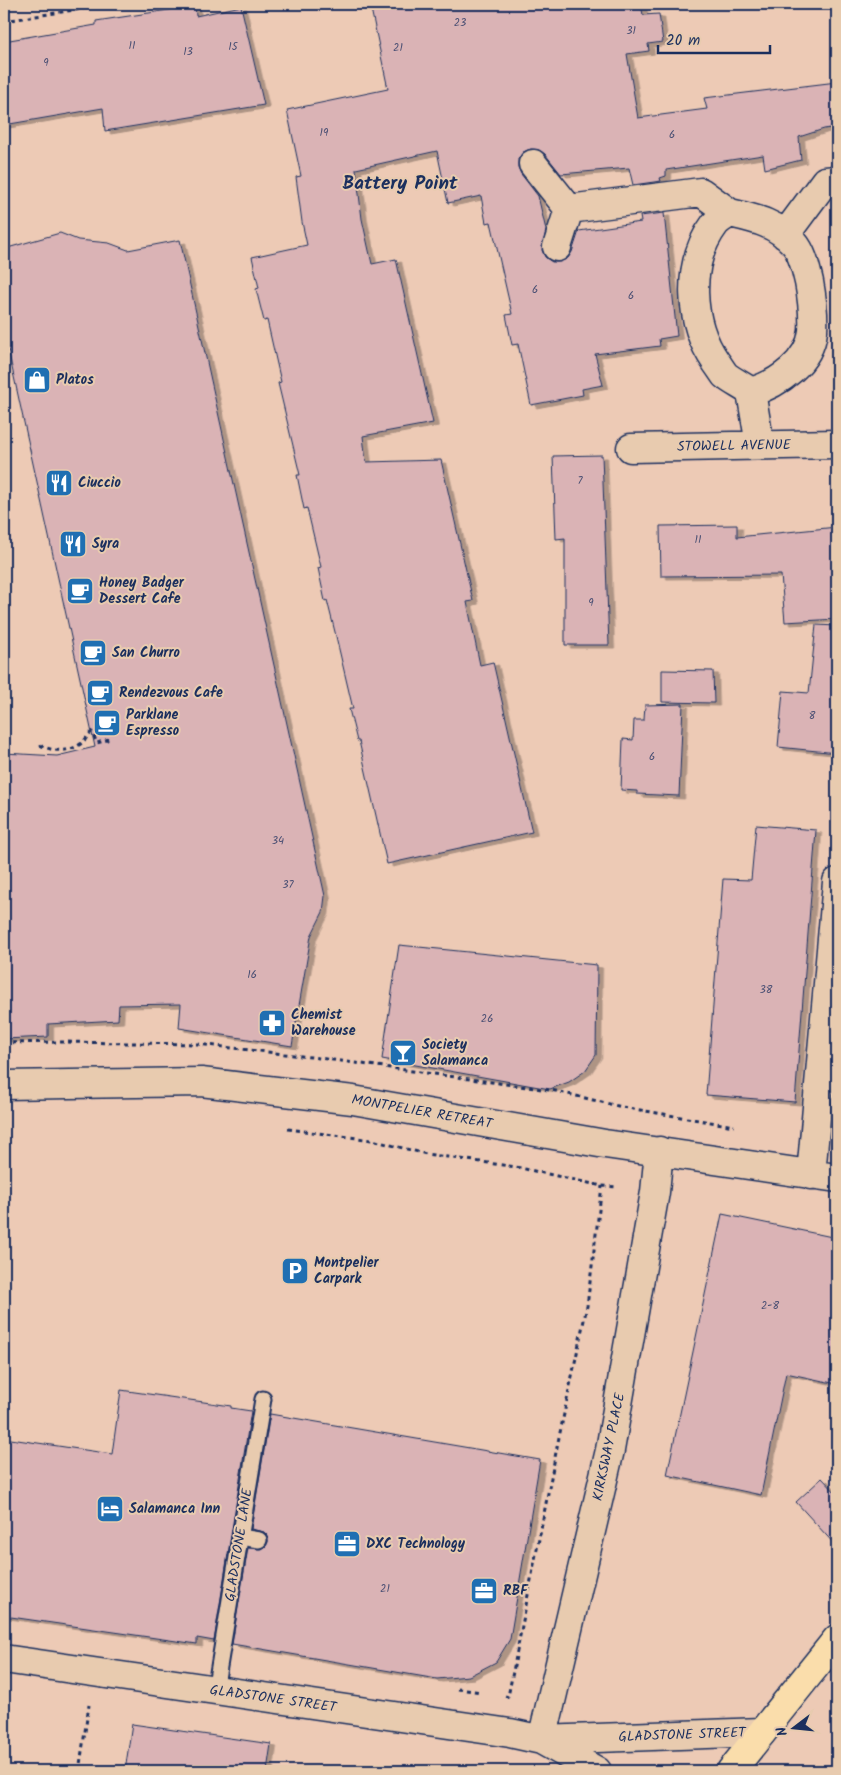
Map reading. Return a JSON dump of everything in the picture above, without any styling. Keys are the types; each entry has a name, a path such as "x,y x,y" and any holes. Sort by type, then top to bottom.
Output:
{"main road":[{"path":"731,1771 837,1639"}],"street":[{"path":"533,164 569,209"},
{"path":"785,235 825,181 837,180"},
{"path":"569,209 701,192 730,213 759,220 774,226 795,244 806,268 813,301 813,333 806,353 787,374 766,388 751,392"},
{"path":"557,246 569,209"},
{"path":"730,213 716,223 705,242 697,264 694,285 696,315 705,344 717,363 725,374 751,392 760,445"},
{"name":"STOWELL AVENUE","path":"631,448 837,444"},
{"path":"824,1176 837,882"},
{"name":"MONTPELIER RETREAT","path":"4,1085 201,1082 353,1100 606,1144 824,1176"},
{"name":"KIRKSWAY PLACE","path":"542,1740 610,1450 655,1192 659,1151"},
{"name":"GLADSTONE STREET","path":"4,1659 510,1733 542,1740 762,1732"},
{"name":"GLADSTONE STREET","path":"542,1740 597,1771"}],"lane":[{"name":"GLADSTONE LANE","path":"214,1691 264,1399"},
{"path":"240,1537 260,1540"}],"path":[{"path":"4,21 113,4"},
{"path":"40,745 59,751 73,748 83,743 89,733 92,732 97,743 107,740 100,712"},
{"path":"284,1128 372,1140 426,1154 516,1167 602,1186 618,1187"},
{"path":"508,1696 587,1306 602,1186"},
{"path":"79,1771 94,1673"}],"building":[{"path":"370,4 641,4 643,15 659,14 663,42 648,44 649,51 627,54 638,118 707,109 704,98 837,82 837,127 799,137 801,160 765,169 763,155 666,170 666,176 660,178 661,181 633,185 629,168 561,174 545,154 539,150 531,149 523,152 518,159 518,167 521,174 538,196 546,230 542,250 545,257 552,262 560,262 568,258 579,231 641,222 640,216 664,213 677,336 659,339 660,346 595,354 603,385 582,389 583,395 531,405 518,344 512,345 506,315 512,314 491,222 486,223 481,196 448,203 437,151 356,169 362,219 372,264 396,259 433,423 363,436 366,462 441,460 473,601 467,602 480,665 493,662 532,832 387,864 359,741 357,741 349,709 353,709 327,600 325,601 318,568 321,567 307,508 304,509 297,475 300,475 278,383 281,382 267,320 264,321 256,289 259,288 252,257 307,245 296,177 301,176 287,110 388,89"},
{"path":"195,6 196,16 241,6 264,105 105,131 103,108 4,125 4,41 96,25 96,21"},
{"path":"60,233 78,240 109,243 128,250 180,240 325,896 323,912 311,936 292,1046 179,1028 181,1004 119,1005 118,1020 48,1024 48,1037 4,1039 4,833 6,812 4,806 4,753 57,756 95,747 4,331 4,249"},
{"path":"602,455 609,645 565,645 565,538 556,539 553,456"},
{"path":"737,525 737,537 837,527 837,619 785,622 781,575 661,576 660,526"},
{"path":"816,625 837,626 837,753 778,747 783,691 809,693"},
{"path":"662,670 713,671 714,703 662,702"},
{"path":"683,704 679,796 637,794 637,791 621,790 623,739 633,740 634,720 644,720 645,705"},
{"path":"756,825 816,830 795,1102 706,1095 723,879 751,880"},
{"path":"399,945 597,965 596,1055 585,1071 569,1082 550,1089 382,1059"},
{"path":"722,1214 837,1238 837,1384 786,1373 761,1495 667,1475"},
{"name":"Salamanca Inn","path":"121,1390 231,1406 231,1408 251,1411 214,1641 197,1638 197,1644 4,1616 4,1438 112,1454"},
{"path":"270,1414 540,1460 510,1639 496,1662 469,1676 437,1679 232,1644 248,1548 262,1549 268,1542 268,1536 264,1532 251,1529"},
{"path":"822,1478 837,1494 837,1547 796,1502"},
{"path":"132,1724 271,1744 267,1771 125,1771"}],"place":[{"name":"Platos","path":"37,380"},
{"name":"Ciuccio","path":"59,483"},
{"name":"Syra","path":"73,544"},
{"name":"Honey Badger Dessert Cafe","path":"80,591"},
{"name":"San Churro","path":"93,653"},
{"name":"Rendezvous Cafe","path":"100,693"},
{"name":"Parklane Espresso","path":"107,723"},
{"name":"Chemist Warehouse","path":"272,1023"},
{"name":"Society Salamanca","path":"403,1053"},
{"name":"Montpelier Carpark","path":"295,1271"},
{"name":"Salamanca Inn","path":"110,1509"},
{"name":"DXC Technology","path":"347,1544"},
{"name":"RBF","path":"484,1591"}],"district":[{"name":"Battery Point","path":"400,184"}]}
